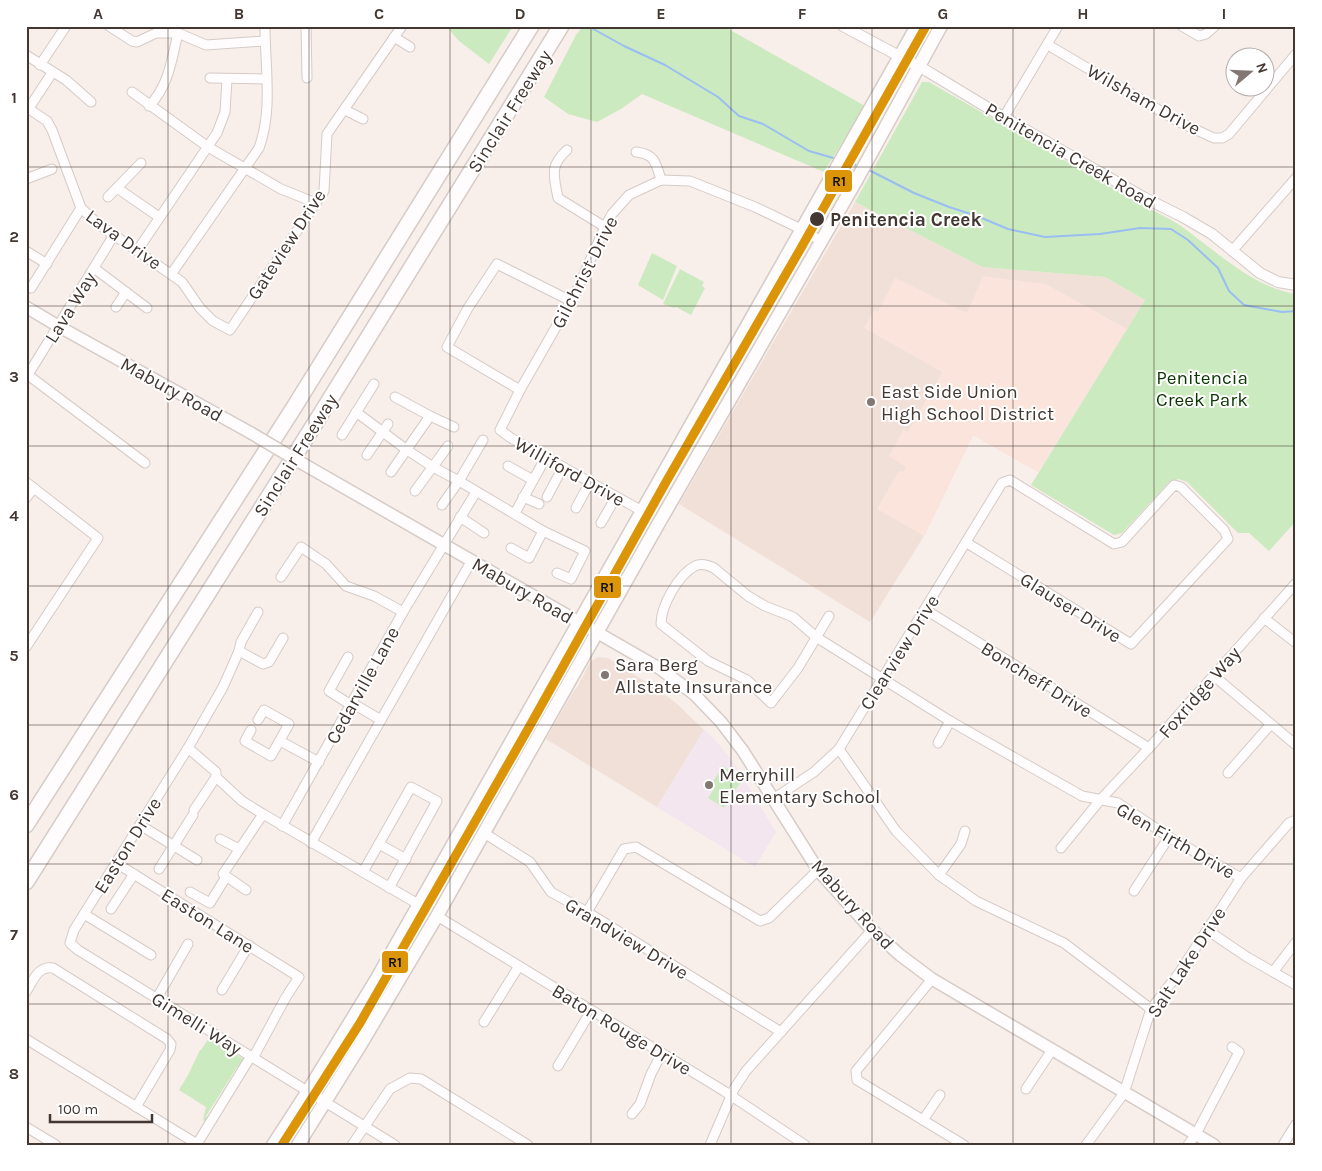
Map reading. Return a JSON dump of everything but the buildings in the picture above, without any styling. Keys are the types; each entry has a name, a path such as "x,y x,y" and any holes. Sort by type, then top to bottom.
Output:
{"highway":[{"name":"Sinclair Freeway","path":"26,825 293,409 531,26"},
{"name":"Sinclair Freeway","path":"26,882 319,417 560,28"}],"main road":[{"path":"273,1145 376,980 917,26"},
{"path":"298,1145 326,1102 437,916 856,181 941,26"},
{"name":"Mabury Road","path":"26,307 251,433 659,668 694,694 720,722 743,751 818,870 872,930 900,955 932,979 1214,1145"}],"street":[{"path":"40,65 66,26"},
{"path":"109,26 138,42 156,33 178,33 206,45 265,41"},
{"path":"172,273 259,148 265,132 267,115 265,26"},
{"path":"306,26 307,78"},
{"name":"Gateview Drive","path":"230,330 324,191 328,134 402,26"},
{"name":"Penitencia Creek Road","path":"843,26 919,67 1143,197 1212,234 1260,273 1278,282 1296,285"},
{"path":"1004,117 1058,26"},
{"path":"1182,26 1199,36 1206,34 1215,26"},
{"path":"149,106 156,99 167,79 178,33"},
{"path":"394,37 410,47"},
{"name":"Wilsham Drive","path":"1048,45 1181,123 1214,138 1222,138 1229,134 1296,54"},
{"path":"26,56 66,80 91,102"},
{"path":"27,108 52,73"},
{"path":"210,78 266,79"},
{"path":"138,251 217,132 225,112 227,78"},
{"path":"132,92 208,147 281,189 316,203"},
{"name":"Lava Drive","path":"27,108 47,121 52,130 81,208 98,224 172,273 182,282 200,308 213,322 230,330"},
{"path":"345,110 363,120"},
{"path":"567,150 560,156 552,171 558,198 605,227"},
{"path":"636,152 647,153 655,162 661,180"},
{"path":"108,198 141,163"},
{"path":"26,179 52,170"},
{"path":"1232,251 1296,178"},
{"name":"Gilchrist Drive","path":"500,430 520,390 571,301 612,214 629,196 661,180 690,180 755,207 801,229 821,241"},
{"path":"118,188 159,218"},
{"path":"31,288 81,208"},
{"name":"Lava Way","path":"27,376 114,235"},
{"path":"26,251 47,264"},
{"path":"520,390 447,347 468,308 497,264 571,301"},
{"path":"94,268 147,308"},
{"path":"116,307 126,292"},
{"path":"27,376 145,463"},
{"path":"342,435 374,384"},
{"path":"395,397 454,427"},
{"path":"356,412 432,467 515,513 543,531 585,552 571,579 557,573"},
{"path":"391,472 430,416"},
{"path":"367,456 388,424"},
{"name":"Williford Drive","path":"500,430 642,511"},
{"path":"442,505 459,481 483,440"},
{"path":"415,492 448,446"},
{"path":"515,513 546,457"},
{"path":"508,466 533,480"},
{"path":"547,497 563,467"},
{"name":"Clearview Drive","path":"773,799 814,772 839,749 926,610 1002,483 1010,480 1114,544 1122,542 1174,485 1181,487 1224,530 1228,539"},
{"path":"576,508 590,482"},
{"path":"26,498 30,485 98,538 26,647"},
{"name":"Cedarville Lane","path":"282,826 403,612 476,492"},
{"path":"601,523 616,496"},
{"path":"523,497 539,504"},
{"path":"460,517 484,533"},
{"path":"511,548 529,558 543,531"},
{"name":"Glauser Drive","path":"967,543 1131,644 1228,539"},
{"path":"281,577 301,548 326,564 346,586 374,596 403,612"},
{"path":"311,843 472,560"},
{"name":"Glen Firth Drive","path":"816,637 798,668 771,703 747,680 719,667 697,653 661,624 661,618 667,601 681,579 694,566 708,565 727,577 748,596 765,606 793,617 816,637 950,721 1082,796 1118,803 1169,837 1241,878"},
{"name":"Foxridge Way","path":"1060,848 1101,799 1296,584"},
{"name":"Boncheff Drive","path":"926,610 1149,748"},
{"name":"Easton Drive","path":"70,943 74,930 188,748 223,688 241,642 258,612"},
{"path":"816,637 829,616"},
{"path":"1264,618 1296,643"},
{"path":"239,651 263,664 269,662 283,638"},
{"path":"348,657 329,691 381,720"},
{"path":"1214,676 1296,746"},
{"path":"251,730 245,741 271,756 289,724 264,710 258,720"},
{"path":"938,743 950,721"},
{"path":"1228,773 1271,724"},
{"path":"280,741 319,762"},
{"path":"188,748 216,772 216,777 242,800 282,826 418,904"},
{"path":"839,749 896,831 939,875 976,901 1064,943 1150,1009"},
{"path":"159,869 216,777"},
{"path":"363,872 411,786 437,801 389,888"},
{"path":"246,890 223,874 263,814"},
{"name":"Salt Lake Drive","path":"1086,1145 1124,1093 1150,1009 1179,973 1241,878 1290,823 1296,820"},
{"path":"140,825 197,860"},
{"path":"939,875 961,844 965,831"},
{"name":"Grandview Drive","path":"484,833 530,862 551,892 587,912 781,1032"},
{"path":"1134,891 1169,837"},
{"path":"220,839 239,849"},
{"path":"379,844 406,859"},
{"path":"587,912 624,848 636,847 760,922 769,918 818,870"},
{"name":"Easton Lane","path":"116,863 299,977 252,1057"},
{"path":"111,909 134,874"},
{"path":"190,892 210,903 226,877"},
{"path":"84,914 151,955"},
{"name":"Baton Rouge Drive","path":"437,916 662,1053 805,1145"},
{"path":"710,1145 731,1097 746,1071 872,930"},
{"path":"1206,930 1296,985"},
{"path":"1273,972 1296,942"},
{"name":"Gimelli Way","path":"70,943 78,950 395,1145"},
{"path":"157,998 188,944"},
{"path":"222,990 248,945"},
{"path":"484,1022 519,966"},
{"path":"26,992 40,970 46,967 53,968 167,1039 171,1044 170,1050 136,1107"},
{"path":"932,979 856,1071 857,1080 964,1145"},
{"path":"558,1066 591,1011"},
{"path":"26,1039 197,1144 252,1057"},
{"path":"1188,1145 1196,1134 1239,1052 1232,1047"},
{"path":"1026,1089 1052,1050"},
{"path":"632,1114 640,1104 651,1074 662,1053"},
{"path":"352,1145 390,1089 410,1078 421,1079 528,1145"},
{"path":"923,1120 940,1095"},
{"path":"1283,1145 1296,1124"},
{"path":"26,1127 56,1145"}],"shaded area":[{"path":"855,202 982,267 1105,277 1145,300 1038,472 973,435 924,536 870,622 679,504"},
{"path":"983,276 1046,284 1127,329 1038,472 973,435 924,536 877,509 899,471 903,472 906,467 889,456 903,430 908,432 942,372 864,328 874,310 878,312 895,278 967,313"},
{"path":"598,657 608,658 657,689 676,703 704,730 657,807 546,739 590,662"},
{"name":"Merryhill Elementary School","path":"704,730 713,737 734,763 776,832 755,867 657,807"}],"green space":[{"path":"446,26 513,26 489,64 459,41"},
{"path":"583,26 723,26 865,106 824,172 642,94 621,109 597,122 568,114 544,97 576,35"},
{"name":"Penitencia Creek Park","path":"922,82 929,82 1176,223 1235,267 1264,284 1296,294 1296,521 1269,551 1249,533 1238,533 1187,482 1179,479 1169,482 1122,533 1114,535 1031,485 1145,300 1105,277 982,267 855,202"},
{"path":"652,253 677,266 663,300 638,285"},
{"path":"680,269 704,282 702,286 705,288 691,315 676,307 663,304"},
{"path":"723,766 734,773 740,783 724,808 708,798 714,789 710,786"},
{"path":"209,1038 245,1060 237,1067 206,1116 208,1119 206,1122 203,1120 206,1107 179,1090 200,1050"}],"waterway":[{"path":"588,26 624,46 665,65 718,97 739,116 763,124 809,151 837,159"},
{"path":"846,162 858,166"},
{"path":"867,169 914,193 949,207 1008,229 1045,237 1100,234 1140,228 1171,229 1188,240 1218,268 1229,291 1244,305 1282,312 1296,311"}],"transit line":[{"name":"R1","path":"282,1145 360,1023 926,26"}],"place":[{"name":"Penitencia Creek","path":"817,219"},
{"name":"East Side Union High School District","path":"871,402"},
{"name":"Sara Berg Allstate Insurance","path":"605,675"},
{"name":"Merryhill Elementary School","path":"709,785"}]}
